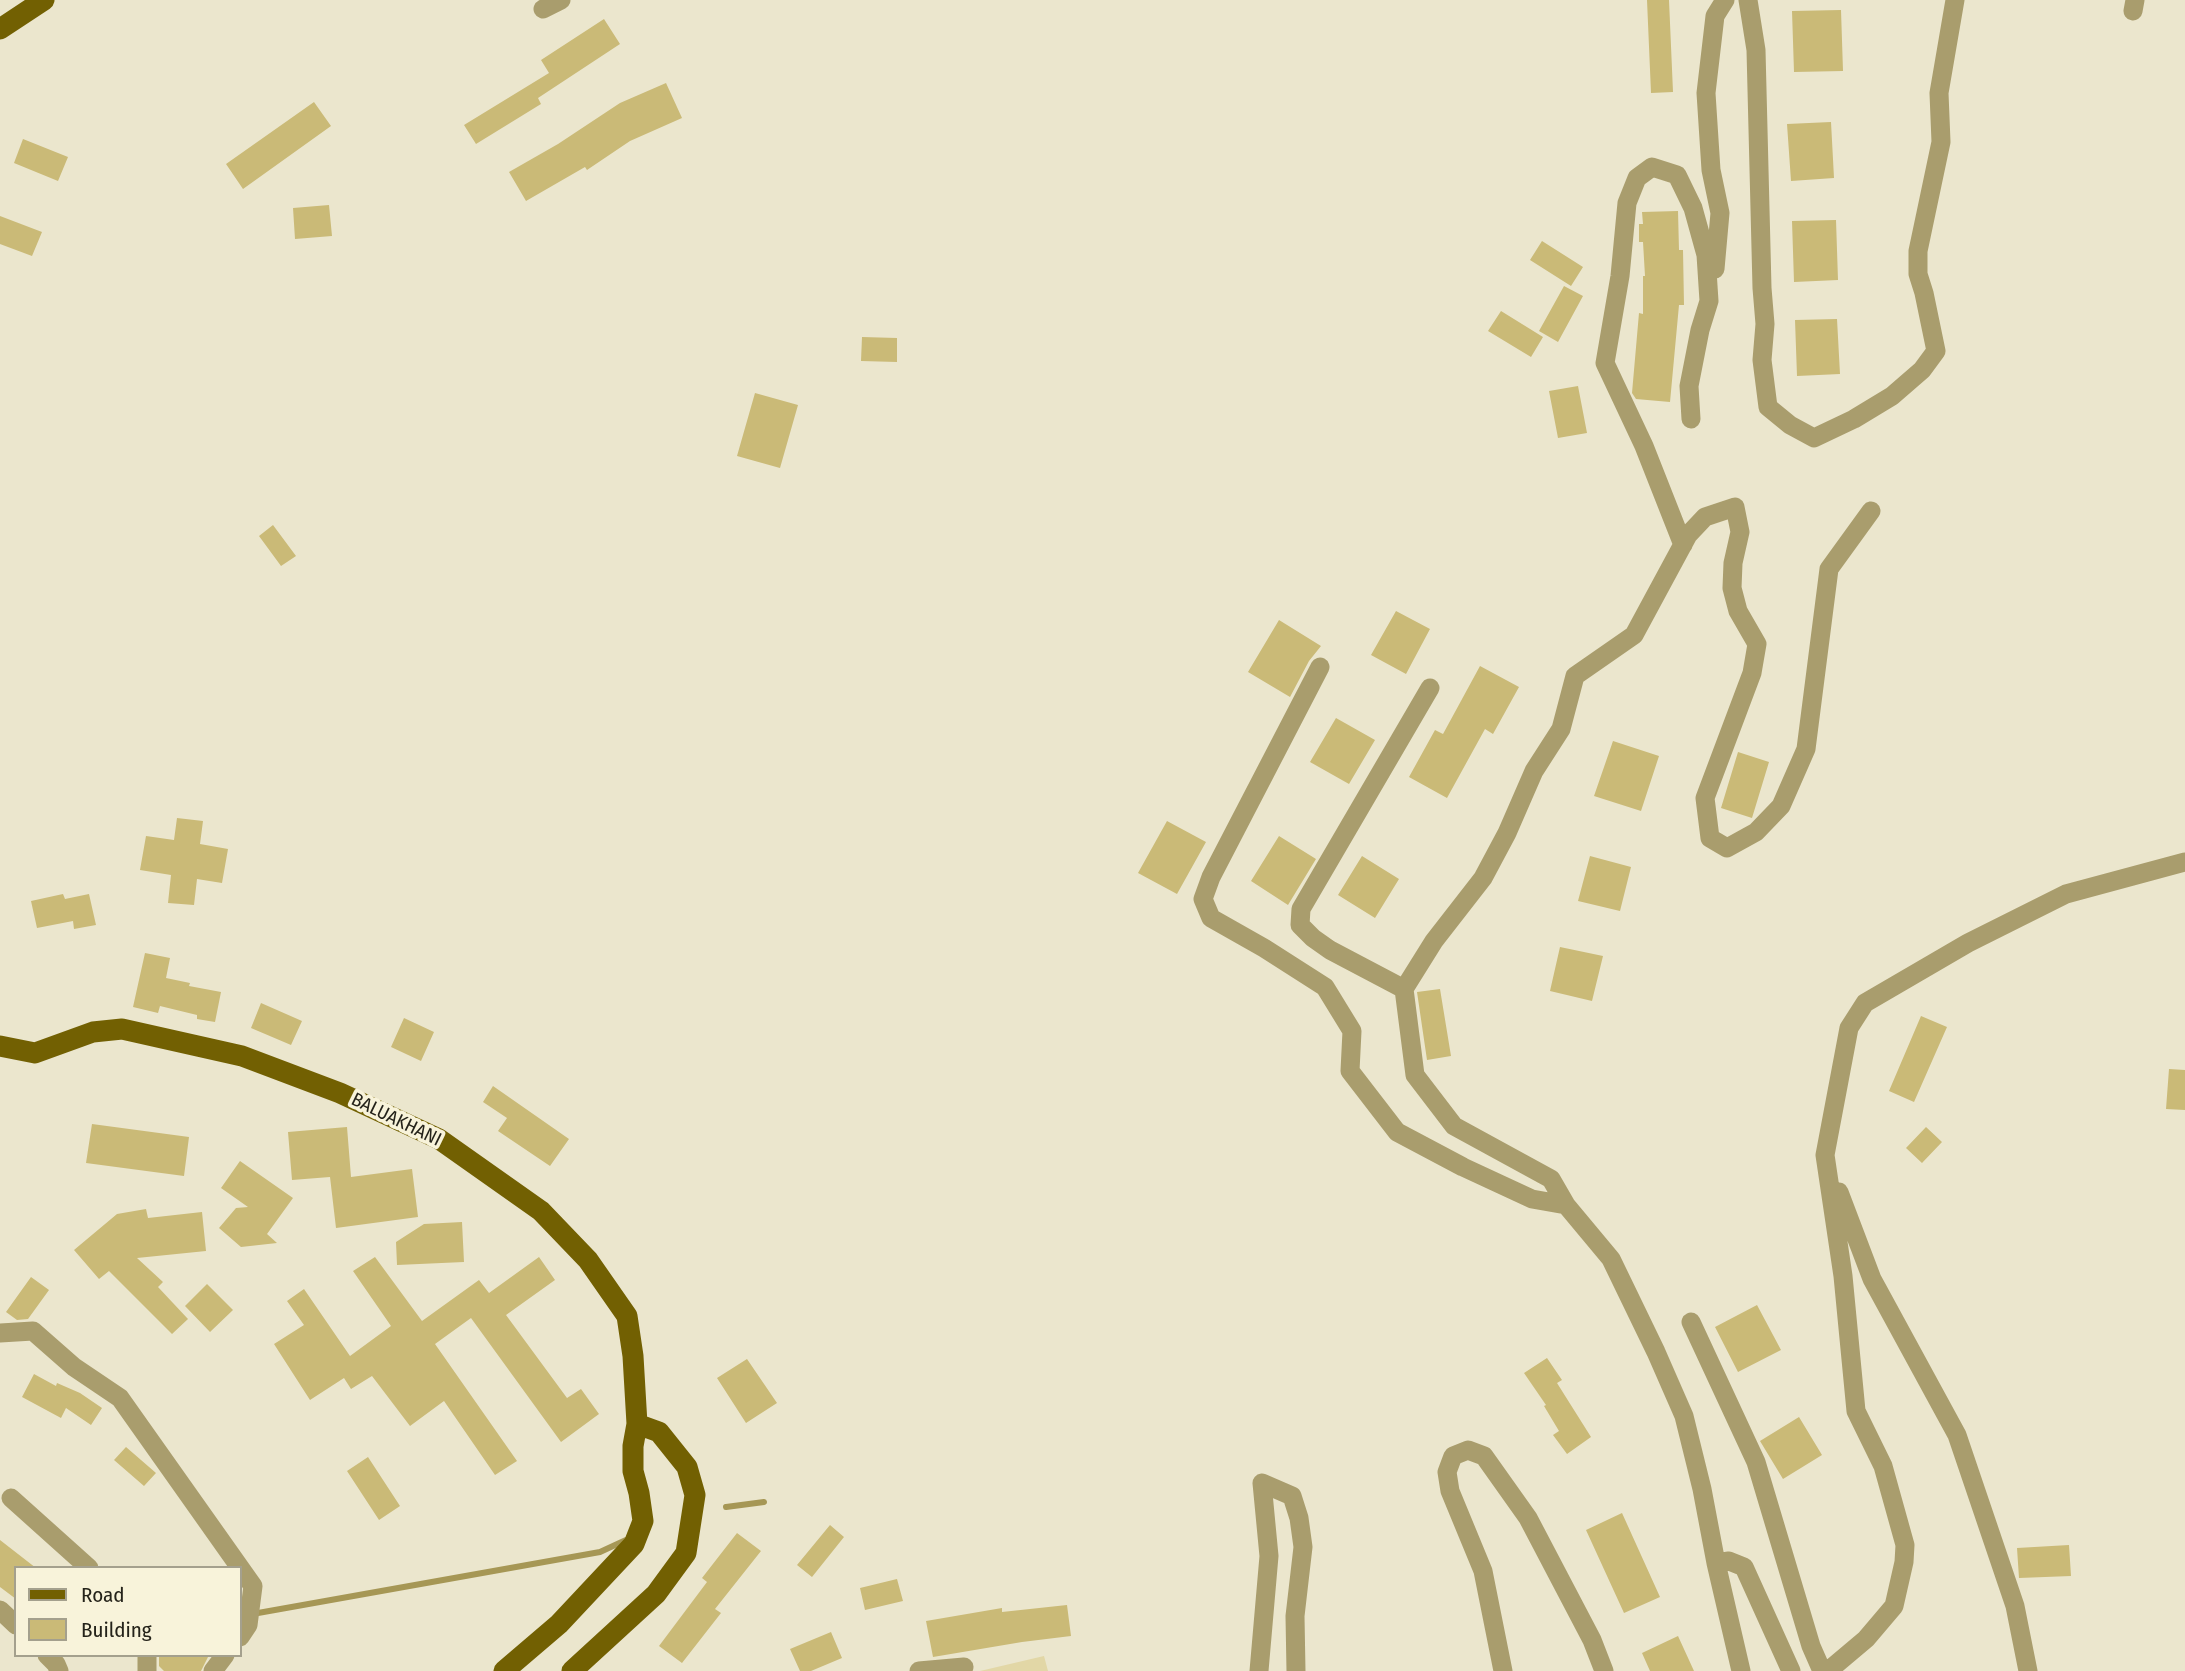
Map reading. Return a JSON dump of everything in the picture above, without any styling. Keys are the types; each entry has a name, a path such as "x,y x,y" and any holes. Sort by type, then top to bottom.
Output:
{"main road":[{"path":"0,29 44,0"},
{"name":"BALUAKHANI","path":"0,1046 34,1053 93,1032 122,1028 242,1056 340,1093 439,1139 541,1211 588,1260 627,1316 634,1356 637,1424 633,1471 643,1521 634,1544 559,1625 504,1671"},
{"path":"572,1671 656,1594 686,1553 695,1495 687,1467 659,1432 637,1424"}],"street":[{"path":"543,9 561,0"},
{"path":"1691,419 1689,386 1717,261 1720,213 1711,170 1706,93 1715,16 1725,0"},
{"path":"1748,0 1756,50 1765,324 1762,360 1768,407 1790,425 1814,438 1854,419 1892,396 1922,370 1936,351 1918,274 1918,251 1941,142 1939,93 1955,0"},
{"path":"1683,545 1644,446 1605,363 1620,276 1627,203 1637,178 1652,167 1677,175 1693,208 1706,255 1709,301"},
{"path":"1741,1671 1684,1416 1611,1259 1566,1205 1551,1179 1454,1126 1415,1075 1404,989 1434,941 1483,878 1507,833 1534,771 1561,729 1575,676 1634,635 1688,535 1705,517 1735,507 1740,532 1731,589 1738,611 1757,644 1752,673 1705,798 1710,838 1727,848 1756,832 1781,806 1806,749 1829,569 1871,511"},
{"path":"1320,667 1211,877 1203,899 1211,919 1264,948 1325,987 1352,1031 1350,1071 1397,1132 1532,1199 1566,1205"},
{"path":"1404,989 1330,950 1314,938 1300,925 1301,909 1430,688"},
{"path":"1828,1671 1866,1639 1894,1606 1905,1545 1883,1466 1856,1411 1843,1276 1825,1155 1849,1028 1866,1003 1968,943 2066,894 2185,862"},
{"path":"1825,1155 1872,1279 1957,1435 2015,1606 2028,1671"},
{"path":"1691,1322 1756,1462 1811,1646 1822,1671"},
{"path":"0,1333 33,1331 74,1367 120,1398 239,1566"},
{"path":"1503,1671 1483,1571 1450,1491 1447,1472 1453,1456 1468,1450 1484,1456 1528,1518 1592,1640 1604,1671"},
{"path":"1259,1671 1269,1556 1262,1483 1292,1496 1299,1518 1303,1547 1295,1616 1296,1671"},
{"path":"11,1498 87,1566"},
{"path":"1716,1563 1729,1561 1744,1567 1791,1671"},
{"path":"242,1570 253,1586 248,1625 242,1634"},
{"path":"0,1610 14,1623"},
{"path":"49,1657 59,1671"},
{"path":"919,1671 964,1667"}],"shaded area":[{"path":"1044,1656 1048,1671 980,1671"}],"building":[{"path":"1647,0 1669,0 1673,92 1651,93"},
{"path":"1841,10 1843,71 1794,72 1792,11"},
{"path":"604,19 620,44 538,98 541,104 476,144 464,125 549,73 541,60"},
{"path":"666,83 682,118 630,141 587,170 585,167 526,201 509,172 620,103"},
{"path":"314,102 331,126 243,189 226,164"},
{"path":"1831,122 1834,178 1791,181 1787,124"},
{"path":"23,139 68,157 58,181 14,163"},
{"path":"329,205 332,236 295,239 293,208"},
{"path":"1678,211 1679,250 1683,250 1684,305 1679,305 1670,402 1636,399 1632,393 1639,313 1643,314 1645,276 1639,224 1643,224 1642,212"},
{"path":"0,216 42,232 32,256 0,244"},
{"path":"1836,220 1838,280 1794,282 1792,221"},
{"path":"1542,241 1583,267 1571,286 1530,260"},
{"path":"1564,286 1583,296 1558,342 1539,331"},
{"path":"1501,311 1543,337 1531,357 1488,331"},
{"path":"1837,319 1840,374 1797,376 1795,320"},
{"path":"862,337 897,338 897,362 861,361"},
{"path":"1578,386 1587,433 1558,438 1549,391"},
{"path":"755,393 798,405 780,468 737,456"},
{"path":"273,525 296,556 281,566 259,536"},
{"path":"1396,611 1430,629 1406,674 1371,655"},
{"path":"1279,620 1321,646 1309,661 1290,697 1248,672"},
{"path":"1480,666 1519,687 1493,734 1485,729 1447,798 1409,777 1435,730 1443,734"},
{"path":"1336,718 1375,740 1349,784 1310,762"},
{"path":"1613,741 1659,756 1641,811 1594,796"},
{"path":"1738,752 1769,762 1752,818 1721,808"},
{"path":"177,818 203,821 200,844 228,849 222,883 197,879 194,905 168,903 171,875 140,870 146,836 174,840"},
{"path":"1167,821 1206,842 1177,894 1138,873"},
{"path":"1279,836 1316,859 1288,905 1251,881"},
{"path":"1362,856 1399,879 1375,918 1338,895"},
{"path":"1590,856 1631,867 1620,911 1578,901"},
{"path":"63,894 65,899 89,894 96,925 74,929 73,921 37,928 31,901"},
{"path":"1560,947 1603,956 1592,1001 1550,991"},
{"path":"145,953 170,958 166,978 221,992 215,1022 197,1019 197,1015 160,1006 158,1013 133,1007"},
{"path":"1440,989 1451,1056 1427,1060 1417,992"},
{"path":"261,1003 302,1021 291,1045 251,1028"},
{"path":"1921,1016 1947,1027 1914,1102 1889,1091"},
{"path":"404,1018 434,1032 421,1061 391,1047"},
{"path":"2169,1069 2185,1070 2185,1110 2166,1109"},
{"path":"493,1086 569,1139 550,1166 498,1131 507,1118 483,1102"},
{"path":"92,1124 189,1137 184,1176 86,1163"},
{"path":"347,1127 351,1177 412,1169 418,1217 336,1228 330,1177 292,1180 288,1132"},
{"path":"1926,1127 1942,1142 1922,1163 1906,1148"},
{"path":"240,1161 293,1198 267,1234 277,1243 241,1247 219,1228 236,1208 248,1207 221,1188"},
{"path":"146,1209 148,1218 202,1212 206,1251 137,1258 163,1282 158,1287 188,1319 172,1334 109,1271 99,1279 74,1250 117,1214"},
{"path":"462,1222 464,1262 397,1265 396,1242 424,1224"},
{"path":"375,1257 422,1321 479,1280 489,1293 539,1257 555,1280 506,1315 567,1398 581,1389 599,1414 561,1442 471,1318 435,1344 517,1461 495,1475 444,1401 410,1426 372,1376 351,1389 344,1378 310,1400 274,1344 304,1325 287,1301 304,1289 350,1356 391,1326 353,1271"},
{"path":"31,1277 49,1290 28,1319 17,1320 6,1312"},
{"path":"207,1284 233,1310 210,1332 185,1306"},
{"path":"1757,1305 1781,1350 1738,1372 1715,1327"},
{"path":"1547,1358 1562,1380 1557,1383 1591,1437 1567,1454 1553,1435 1559,1431 1544,1406 1546,1405 1524,1373"},
{"path":"747,1359 777,1403 746,1423 717,1378"},
{"path":"34,1374 56,1386 57,1383 80,1393 102,1408 91,1425 66,1408 61,1418 22,1397"},
{"path":"1799,1417 1822,1455 1783,1479 1760,1441"},
{"path":"126,1447 156,1473 144,1486 114,1460"},
{"path":"368,1457 400,1506 379,1520 347,1471"},
{"path":"1622,1513 1660,1597 1624,1613 1586,1530"},
{"path":"830,1525 844,1537 812,1577 797,1565"},
{"path":"737,1533 761,1551 715,1609 721,1613 682,1663 659,1646 707,1582 702,1578"},
{"path":"0,1540 33,1566 14,1566 14,1598 0,1587"},
{"path":"2069,1545 2071,1576 2019,1578 2017,1548"},
{"path":"897,1579 903,1601 865,1610 860,1588"},
{"path":"1067,1605 1071,1636 933,1657 926,1621 1002,1608 1002,1612"},
{"path":"831,1632 842,1658 811,1671 800,1671 790,1649"},
{"path":"1678,1636 1694,1671 1650,1671 1642,1653"},
{"path":"159,1657 208,1657 201,1671 164,1671 159,1666"}],"waterway":[{"path":"726,1507 764,1502"},
{"path":"258,1613 600,1552 626,1540"}]}
